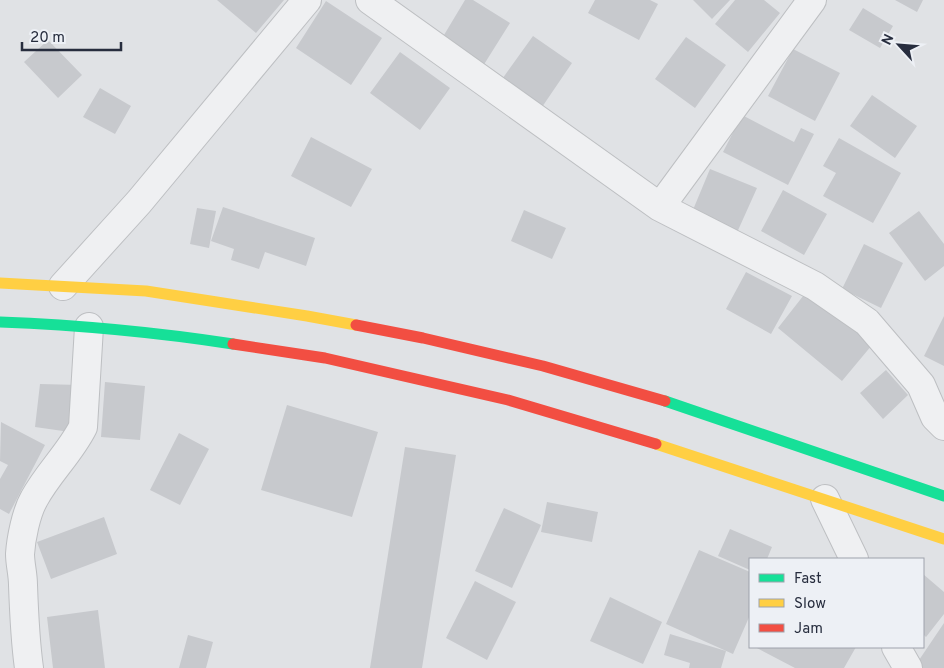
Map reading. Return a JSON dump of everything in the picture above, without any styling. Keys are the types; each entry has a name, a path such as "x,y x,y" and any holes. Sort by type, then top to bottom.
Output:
{"main road":[{"path":"0,283 146,291 307,316 423,338 543,366 676,404 944,496"},
{"path":"0,322 89,326 166,334 325,358 508,400 667,447 944,539"}],"street":[{"path":"63,286 139,202 307,0"},
{"path":"370,0 660,207 814,286 867,322 921,385 935,417 944,426"},
{"path":"660,207 812,0"},
{"path":"30,668 23,619 23,582 20,555 23,532 32,501 46,478 76,442 83,427 89,326"},
{"path":"825,499 854,558"},
{"path":"897,648 908,668"}],"building":[{"path":"217,0 284,0 256,33"},
{"path":"465,0 473,0 510,23 483,66 441,40"},
{"path":"595,0 650,0 658,4 639,40 588,13"},
{"path":"693,0 730,0 712,19"},
{"path":"735,0 764,0 780,13 748,52 715,24"},
{"path":"895,0 923,0 917,12"},
{"path":"326,1 382,38 351,85 296,48"},
{"path":"863,8 893,26 880,48 849,30"},
{"path":"533,36 572,63 540,110 500,82"},
{"path":"686,37 726,65 695,108 655,79"},
{"path":"48,40 82,75 58,98 24,62"},
{"path":"793,49 840,73 815,121 768,96"},
{"path":"400,52 450,88 420,130 370,93"},
{"path":"100,88 131,106 115,134 83,117"},
{"path":"872,95 917,126 895,158 850,126"},
{"path":"742,115 794,142 801,128 814,134 788,185 723,152"},
{"path":"311,137 372,169 351,207 291,176"},
{"path":"839,138 901,173 873,223 823,196 836,173 823,166"},
{"path":"710,169 757,188 735,237 690,217"},
{"path":"783,190 827,214 804,255 761,231"},
{"path":"223,207 315,238 306,266 265,252 259,269 231,260 234,249 211,241"},
{"path":"197,208 216,211 209,248 190,244"},
{"path":"524,210 566,228 552,259 511,241"},
{"path":"919,211 944,244 944,266 925,281 889,233"},
{"path":"864,244 903,263 881,308 842,289"},
{"path":"746,272 792,296 771,334 726,309"},
{"path":"807,291 872,345 842,381 778,328"},
{"path":"944,316 944,366 924,356"},
{"path":"886,370 908,395 883,419 860,393"},
{"path":"105,382 145,386 140,440 101,437"},
{"path":"40,384 80,385 70,432 35,427"},
{"path":"287,405 378,432 352,517 261,490"},
{"path":"1,422 45,445 9,514 0,509 0,479 8,465 0,461"},
{"path":"179,433 209,449 180,505 150,490"},
{"path":"405,447 456,455 422,668 370,668"},
{"path":"547,502 598,512 592,542 541,532"},
{"path":"504,508 541,525 512,588 475,571"},
{"path":"104,517 117,554 51,579 37,542"},
{"path":"730,529 772,547 767,558 749,558 749,570 718,556"},
{"path":"699,550 749,572 749,617 733,654 666,624"},
{"path":"924,575 944,592 944,614 926,637 924,635"},
{"path":"475,581 516,602 487,660 446,638"},
{"path":"610,597 662,622 643,664 590,641"},
{"path":"98,610 105,668 53,668 47,617"},
{"path":"944,623 944,668 917,668 915,666"},
{"path":"670,634 726,651 721,668 689,668 690,663 664,655"},
{"path":"188,635 213,642 206,668 179,668"},
{"path":"757,648 855,648 844,668 795,668"}],"traffic: fast":[{"path":"0,322 116,330 233,344"},
{"path":"665,401 944,496"}],"traffic: slow":[{"path":"0,283 146,291 356,325"},
{"path":"656,444 944,539"}],"traffic: jam":[{"path":"356,325 423,338 543,366 665,401"},
{"path":"233,344 325,358 508,400 656,444"}]}
